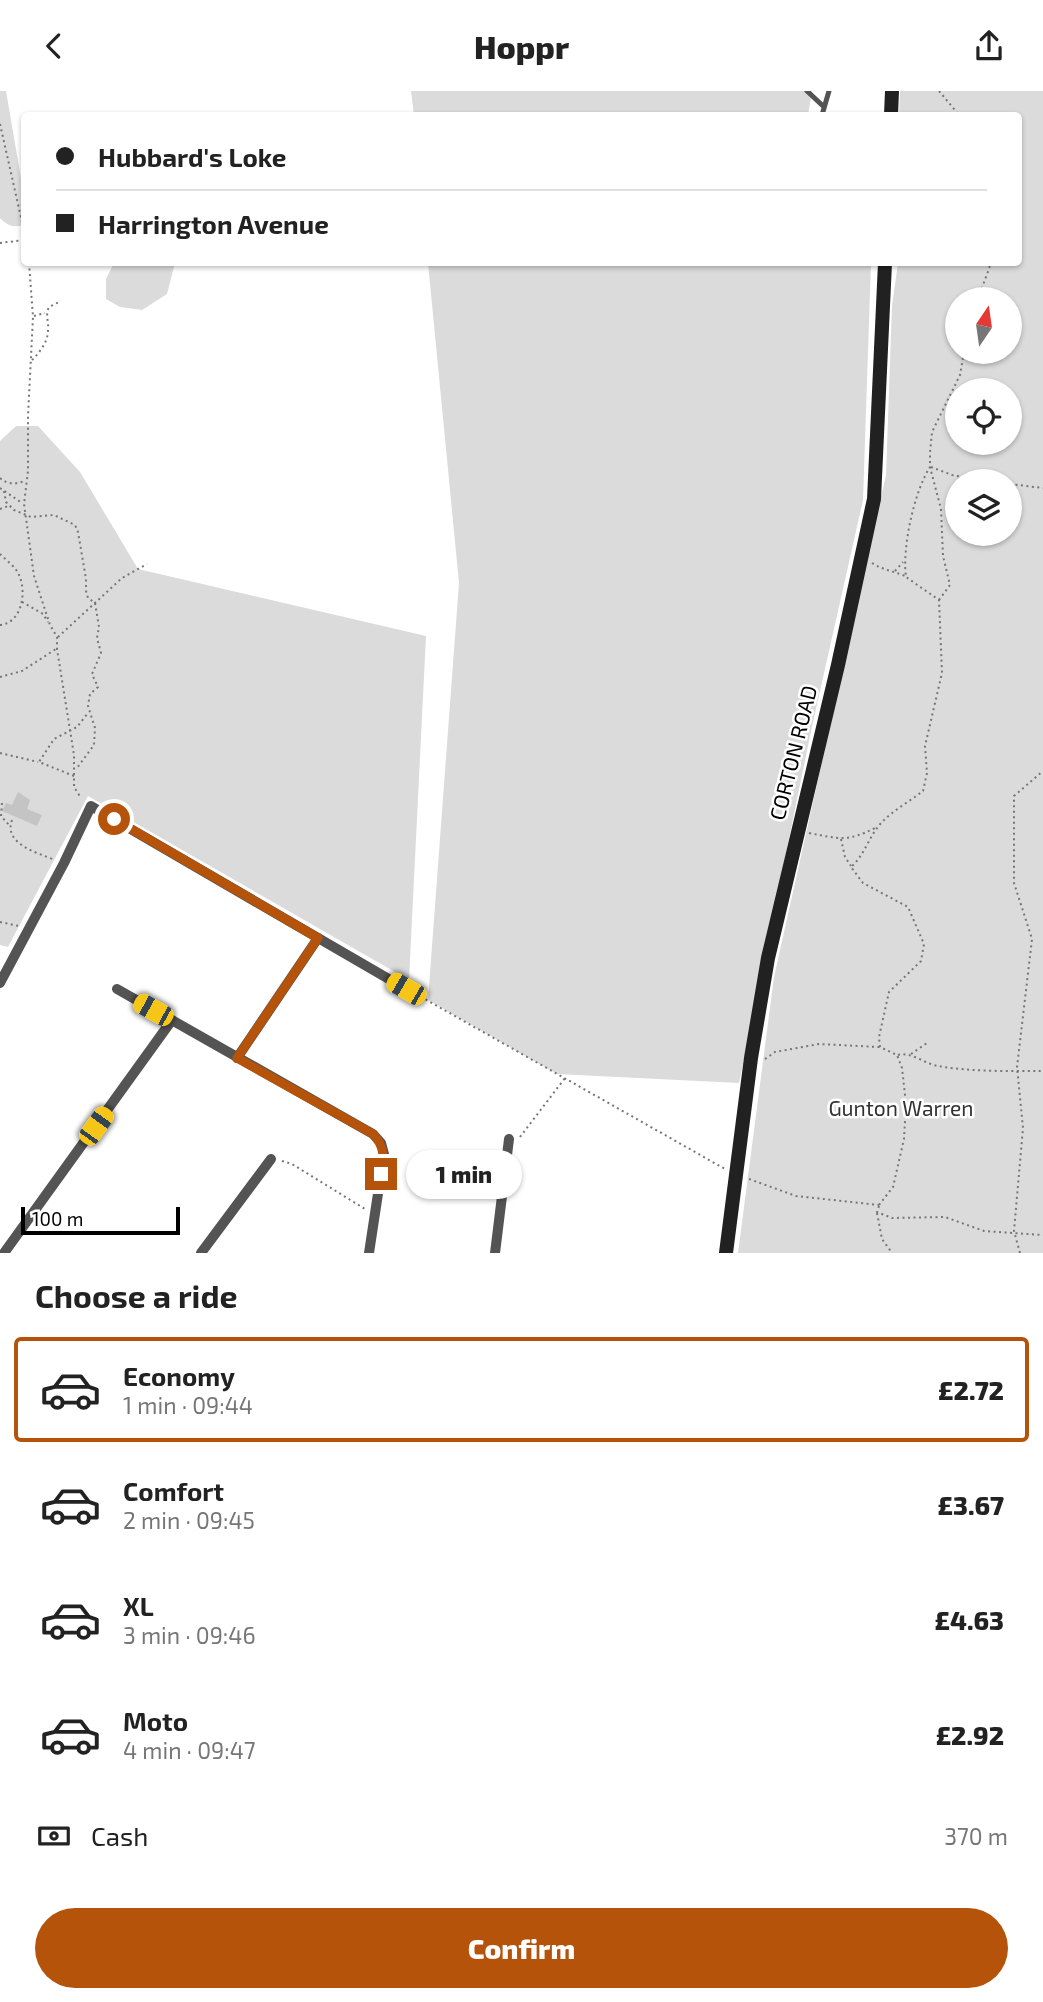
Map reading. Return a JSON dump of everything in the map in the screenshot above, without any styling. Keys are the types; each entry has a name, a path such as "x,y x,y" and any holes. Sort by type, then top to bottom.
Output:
{"main road":[{"path":"891,112 892,91"},
{"name":"CORTON ROAD","path":"726,1253 751,1058 768,958 796,831 838,665 874,499 885,266"}],"street":[{"path":"0,983 64,863 88,804 406,989"},
{"path":"237,1058 318,938"},
{"path":"117,989 373,1134 381,1143 384,1154 369,1253"},
{"path":"4,1253 172,1020"},
{"path":"495,1253 509,1139"},
{"path":"201,1253 271,1159"}],"lane":[{"path":"807,91 823,106"},
{"path":"822,112 829,91"}],"path":[{"path":"939,91 956,112"},
{"path":"0,124 21,218"},
{"path":"0,243 21,241"},
{"path":"29,266 33,317 24,504 34,576 50,625"},
{"path":"982,287 990,266"},
{"path":"32,360 44,344 48,331 48,307 61,301"},
{"path":"33,317 46,313"},
{"path":"851,867 859,860 866,842 883,821 923,791 927,773 925,746 942,673 939,600 950,585 943,557 941,509 930,467 932,432 960,375 962,364"},
{"path":"930,467 945,472"},
{"path":"906,577 904,562 914,509 930,467"},
{"path":"1,479 16,484 26,481"},
{"path":"1022,485 1043,488"},
{"path":"0,488 24,504"},
{"path":"4,491 8,506"},
{"path":"0,509 8,506 31,517 54,515 75,525 86,591 88,598 95,603 99,627 97,638 102,653 92,674 98,687 90,694 89,711 95,728 94,745 75,769"},
{"path":"0,554 20,576 22,601 14,620 0,625"},
{"path":"860,560 883,571 906,577 939,600"},
{"path":"894,572 904,562"},
{"path":"57,637 71,628 122,578 147,564"},
{"path":"22,601 43,614 57,637 75,769 74,787 88,804"},
{"path":"0,677 22,671 57,649"},
{"path":"39,762 54,739 82,722 89,711"},
{"path":"0,753 39,762 75,776"},
{"path":"1020,1253 1014,1231 1023,1128 1018,1071 1032,939 1014,883 1014,796 1043,771"},
{"path":"2,803 1,816 10,826"},
{"path":"12,820 12,836 20,843 56,860"},
{"path":"796,831 841,839 856,838 876,828"},
{"path":"841,839 845,857 863,883 908,907 924,944 921,961 889,992 879,1037 880,1047"},
{"path":"0,922 22,927"},
{"path":"406,989 735,1175 796,1196 879,1205"},
{"path":"910,1055 927,1043"},
{"path":"751,1058 761,1060 769,1058 775,1052 819,1044 880,1047 897,1055 903,1053 931,1065 951,1069 1043,1071"},
{"path":"892,1253 882,1238 877,1212 893,1187 904,1139 906,1104 902,1068 897,1055"},
{"path":"509,1139 522,1136 566,1078"},
{"path":"271,1159 292,1164 375,1215"},
{"path":"877,1212 892,1218 945,1217 984,1231 1043,1235"}],"green space":[{"path":"0,91 6,91 21,178 21,226 11,226 0,218"},
{"path":"411,91 812,91 808,112 414,112"},
{"name":"Gunton Warren","path":"900,91 1043,91 1043,1253 738,1253 774,977 886,475 892,306 898,266 1022,266 1022,112 899,112"},
{"path":"112,266 174,266 167,294 142,310 120,307 106,299 106,279"},
{"path":"428,266 871,266 863,500 811,731 739,1083 557,1074 428,1000 459,583"},
{"path":"16,426 38,426 80,472 138,569 426,636 409,980 88,796 8,947 0,945 0,441"}],"building":[{"path":"18,792 30,800 27,809 42,815 37,826 2,811 6,803 12,805"}],"route":[{"path":"114,819 318,938 237,1058 373,1134 381,1143 384,1154 381,1174"}]}
